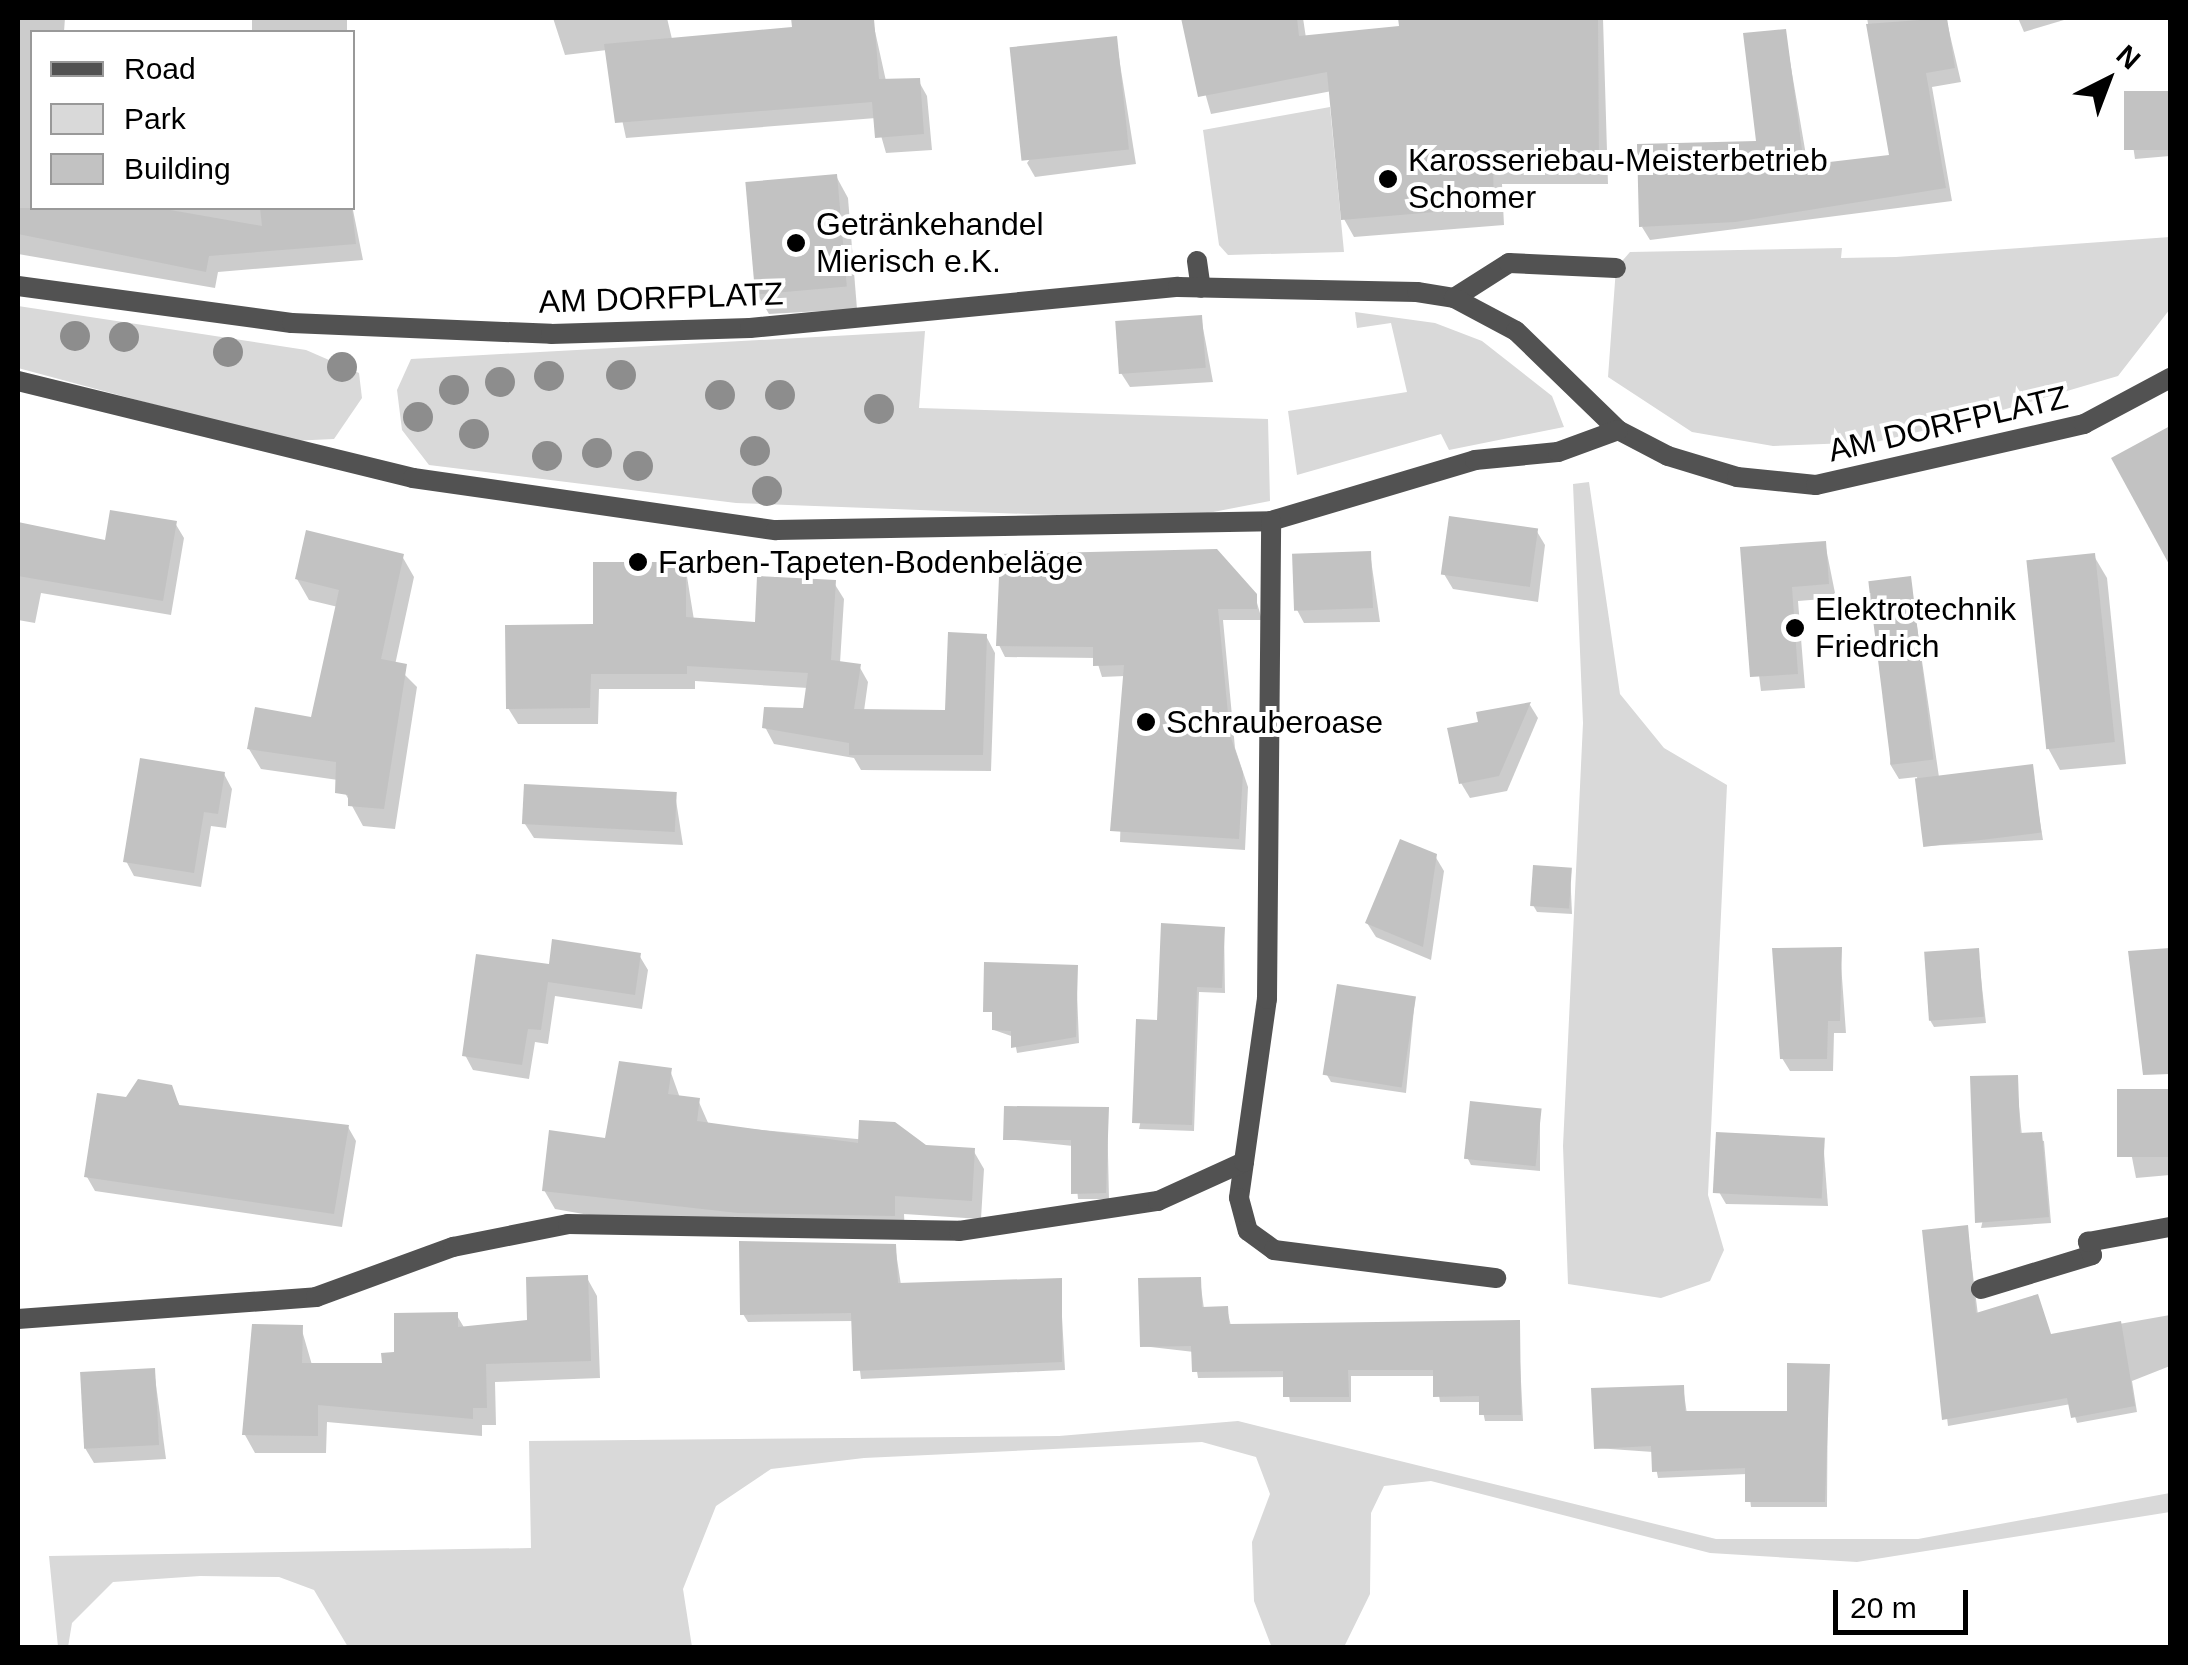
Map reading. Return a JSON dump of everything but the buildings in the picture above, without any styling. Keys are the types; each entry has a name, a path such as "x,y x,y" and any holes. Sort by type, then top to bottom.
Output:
{"street":[{"path":"1197,261 1201,288"},
{"path":"1454,298 1510,262 1616,268"},
{"name":"AM DORFPLATZ","path":"18,286 292,324 532,334 750,328 994,299 1201,288 1454,298 1516,330 1618,430 1737,477 1816,485 2084,424 2170,378"},
{"path":"18,381 413,478 711,528 1272,521 1475,460 1581,447 1618,430"},
{"path":"1272,521 1267,999 1239,1198 1248,1231 1274,1250 1496,1278"},
{"path":"18,1319 316,1296 452,1247 568,1224 958,1231 1158,1201 1244,1162"},
{"path":"1982,1289 2092,1255 2088,1242 2170,1228"}],"green space":[{"path":"1330,107 1344,252 1228,255 1219,245 1203,130"},
{"path":"2170,237 2170,309 2118,376 1972,419 1876,442 1773,446 1692,432 1608,377 1616,268 1630,252 1842,248 1841,258 1896,257"},
{"path":"18,306 306,350 359,373 362,398 334,439 290,441 18,368"},
{"path":"1355,312 1435,323 1482,341 1552,396 1564,427 1449,450 1441,434 1297,475 1288,411 1407,392 1391,323 1357,328"},
{"path":"925,331 919,408 1268,419 1270,501 1208,513 1079,516 736,503 429,465 402,430 397,390 411,359"},
{"path":"1589,482 1620,694 1664,748 1727,785 1708,1195 1724,1250 1710,1281 1661,1298 1568,1284 1563,1146 1583,723 1573,484"},
{"path":"1238,1421 1716,1539 1918,1539 2170,1493 2170,1512 1857,1562 1710,1553 1431,1481 1384,1486 1371,1513 1370,1594 1344,1647 1272,1648 1254,1601 1252,1542 1270,1494 1256,1457 1202,1442 864,1458 771,1469 716,1506 683,1589 692,1647 348,1647 314,1590 279,1577 200,1576 113,1582 72,1623 68,1647 58,1647 49,1556 531,1548 529,1441 1059,1436"}],"place":[{"name":"Karosseriebau-Meisterbetrieb Schomer","path":"1388,179"},
{"name":"Getränkehandel Mierisch e.K.","path":"796,243"},
{"name":"Farben-Tapeten-Bodenbeläge","path":"638,562"},
{"name":"Elektrotechnik Friedrich","path":"1795,628"},
{"name":"Schrauberoase","path":"1146,722"}]}
